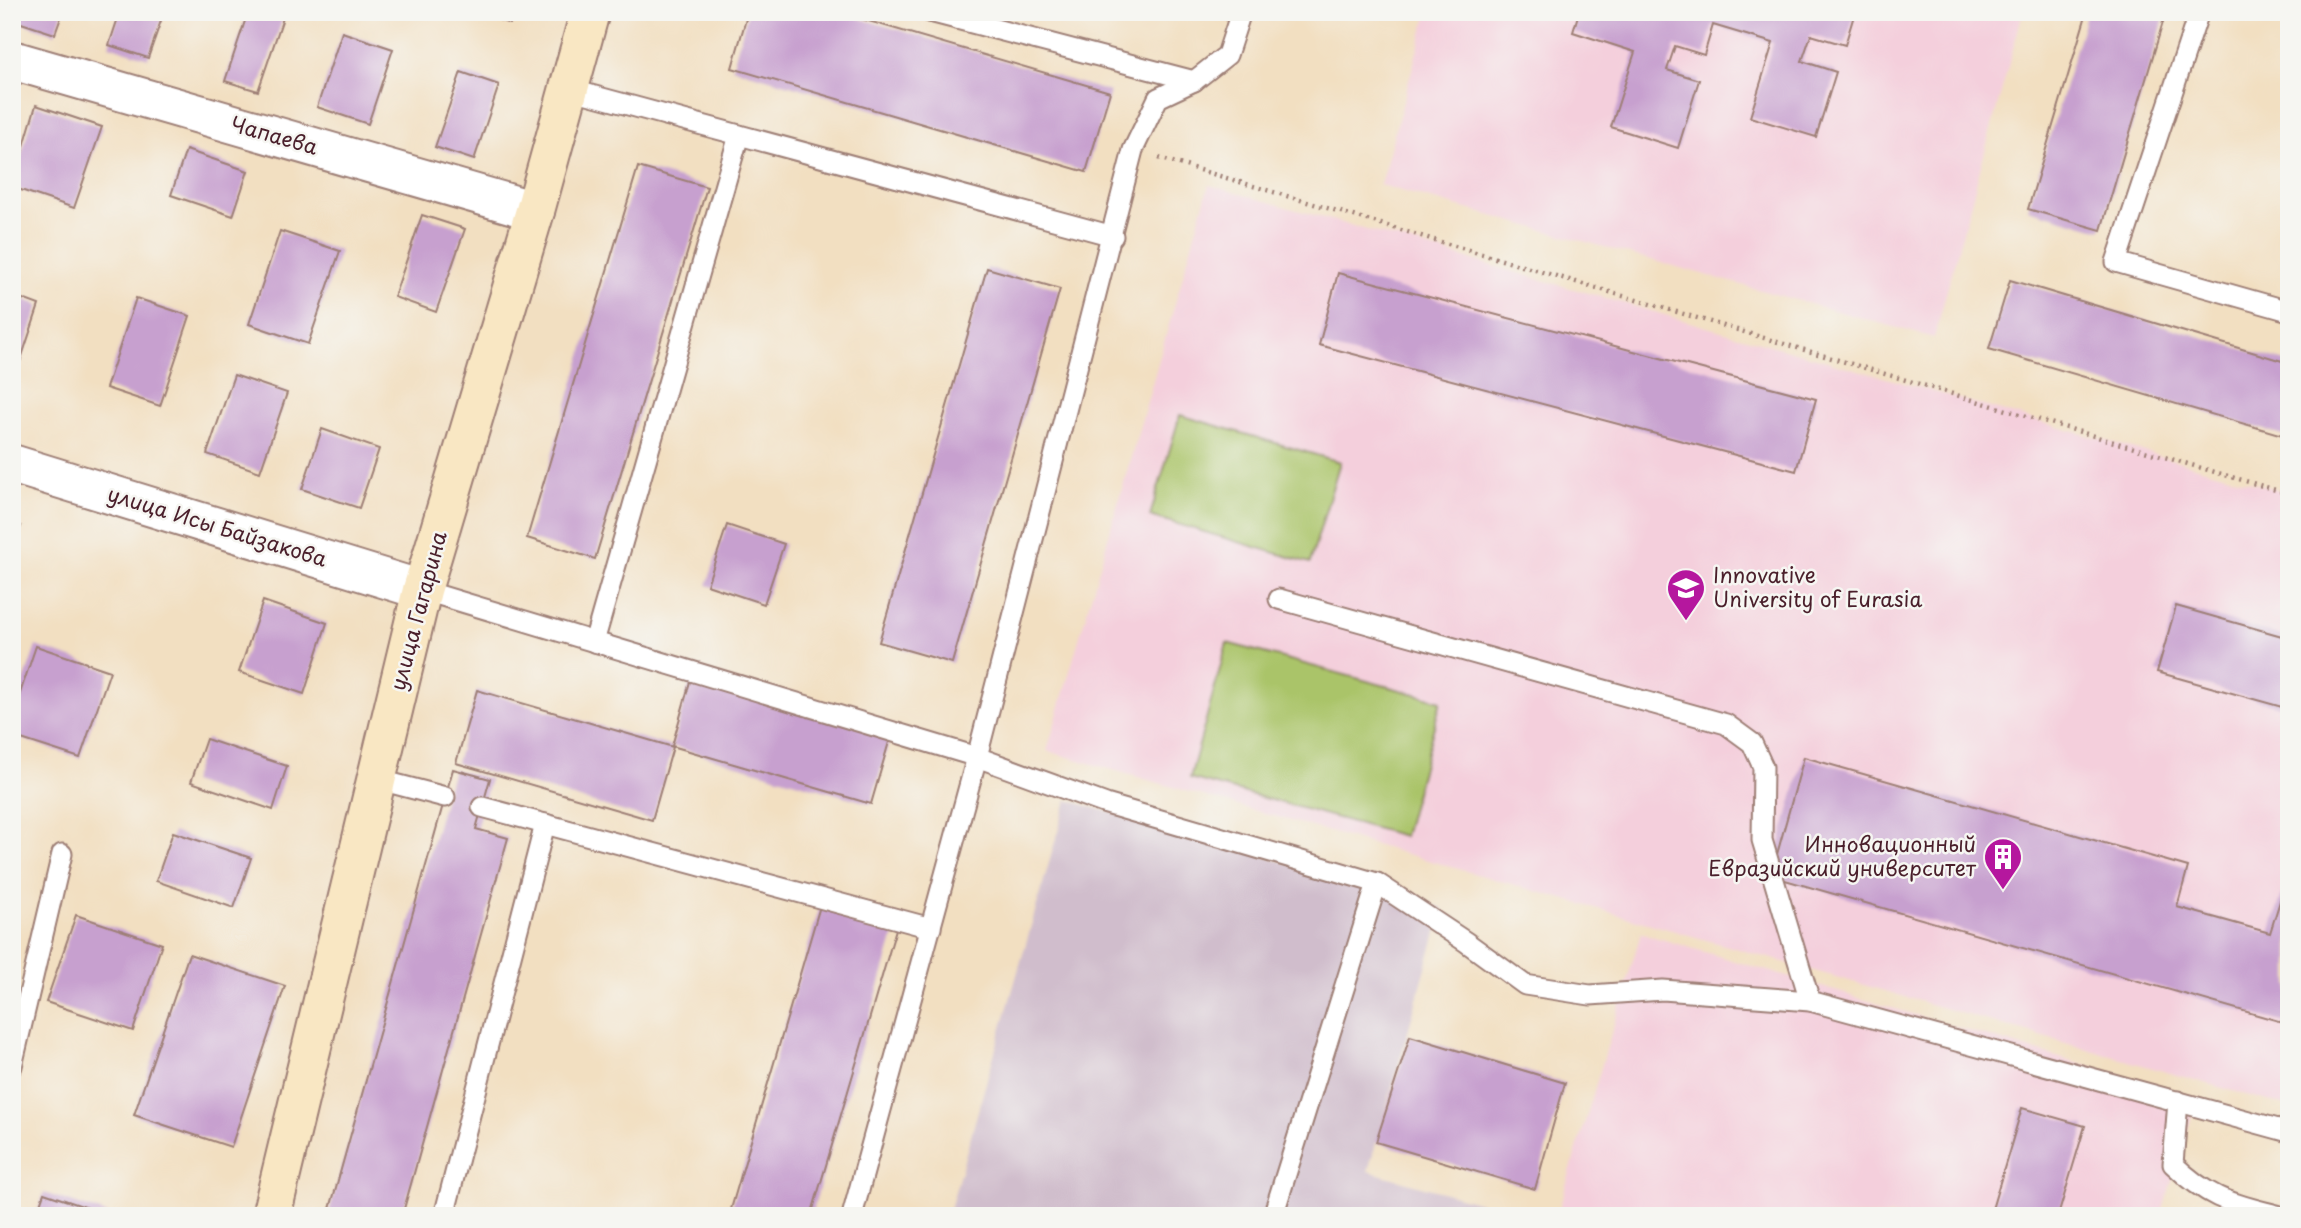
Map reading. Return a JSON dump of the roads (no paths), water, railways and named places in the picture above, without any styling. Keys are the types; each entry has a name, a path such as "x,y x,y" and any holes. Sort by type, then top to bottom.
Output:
{"street":[{"name":"улица Гагарина","path":"271,1216 422,590 535,211 590,12"},
{"name":"Чапаева","path":"12,60 535,211"},
{"name":"улица Исы Байзакова","path":"12,464 422,590"}],"lane":[{"path":"930,12 1194,80"},
{"path":"852,1216 977,757 1133,150 1158,98 1194,80 1227,54 1241,12"},
{"path":"2199,12 2116,262 2289,311"},
{"path":"569,89 1113,236"},
{"path":"594,642 739,135"},
{"path":"422,590 977,757 1107,804 1377,883 1525,985 1590,995 1663,990 1810,1001 2289,1132"},
{"path":"1279,599 1726,724 1752,743 1763,767 1762,840 1810,1001"},
{"path":"376,779 445,797"},
{"path":"482,807 931,928"},
{"path":"444,1216 545,824"},
{"path":"12,1066 62,854"},
{"path":"1273,1216 1377,883"},
{"path":"2178,1101 2173,1164 2196,1186 2221,1200 2280,1216"}],"place":[{"name":"Innovative University of Eurasia","path":"1686,622"},
{"name":"Инновационный Евразийский университет","path":"2003,891"}]}
